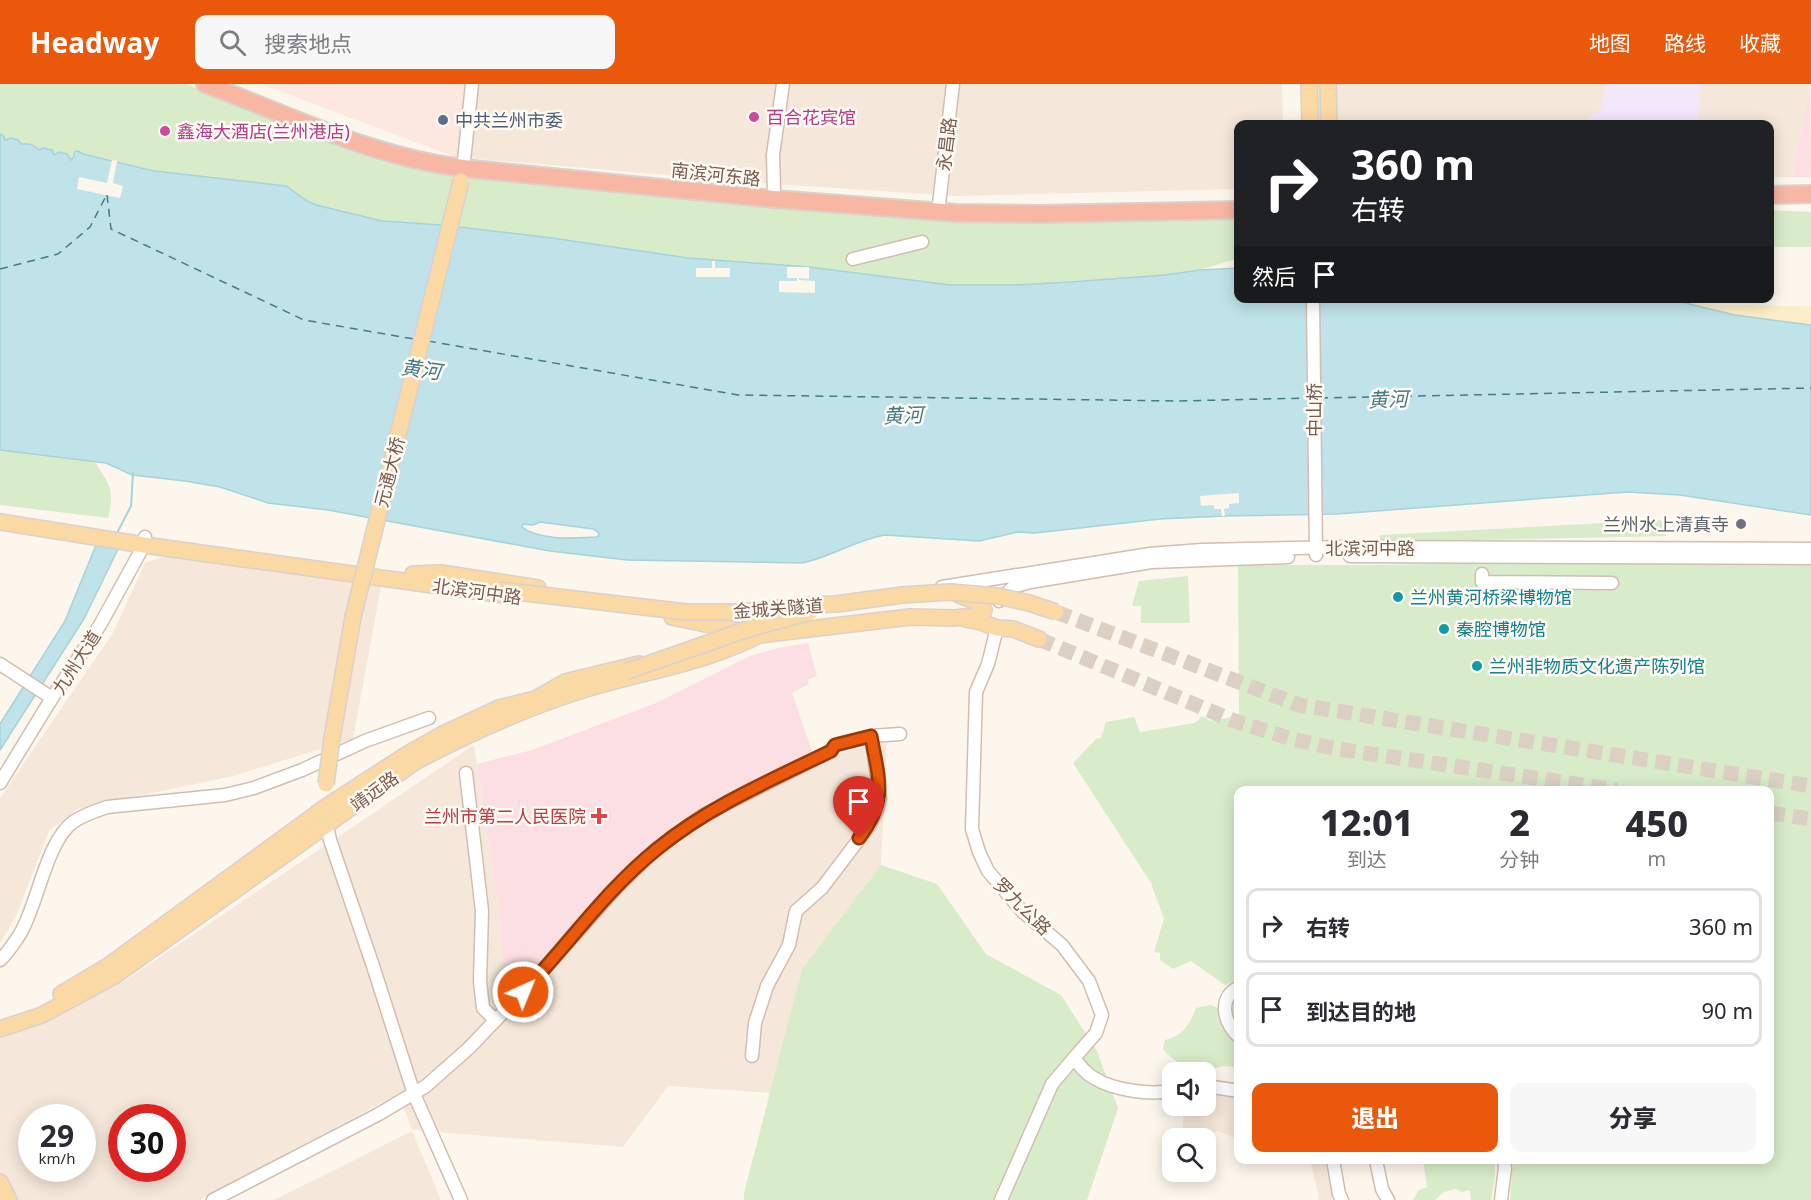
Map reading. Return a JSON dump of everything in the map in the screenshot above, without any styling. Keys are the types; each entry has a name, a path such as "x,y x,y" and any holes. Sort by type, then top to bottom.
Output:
{"highway":[{"name":"南滨河东路","path":"205,84 317,130 375,150 463,170 774,199 957,213 1040,214 1234,210"},
{"name":"南滨河东路","path":"222,84 336,129 463,170 939,204 1037,207 1234,203"},
{"path":"1774,195 1811,194"},
{"path":"1774,205 1811,204"}],"main road":[{"path":"1309,84 1310,120"},
{"path":"1328,84 1329,120"},
{"name":"元通大桥","path":"327,825 326,784 353,618 463,170"},
{"name":"北滨河中路","path":"0,514 124,538 689,619 759,635 910,617 954,618"},
{"name":"北滨河中路","path":"0,522 105,534"},
{"name":"北滨河中路","path":"145,541 413,574"},
{"path":"413,574 441,573 688,611 766,611 829,605 932,589 968,597 980,603 984,610 982,614 975,616 954,618"},
{"name":"金城关隧道","path":"413,574 499,590 686,612 739,612 950,592 999,596 1056,612"},
{"path":"536,699 626,672 745,630 836,604"},
{"path":"759,635 766,611"},
{"name":"靖远路","path":"0,1019 38,1007 108,966 327,806 441,735 499,708 536,699 565,682 671,655 736,630 766,611"},
{"path":"954,618 981,622 997,628 1013,629 1039,639"},
{"name":"靖远路","path":"0,1029 42,1016 116,975 415,762 503,719 579,691 718,654 759,635"},
{"path":"0,1182 9,1200"}],"street":[{"path":"463,170 472,84"},
{"path":"774,192 773,155 783,84"},
{"name":"永昌路","path":"939,204 953,84"},
{"path":"853,259 922,242"},
{"name":"中山桥","path":"1313,303 1316,552"},
{"name":"九州大道","path":"0,783 49,696 100,625 145,541"},
{"name":"北滨河中路","path":"1697,554 1811,549"},
{"name":"北滨河中路","path":"932,589 1150,554 1201,550 1697,554 1811,558"},
{"name":"北滨河中路","path":"998,579 998,602 1013,587 1030,582 1151,562 1316,552"},
{"path":"1482,574 1482,582 1612,583"},
{"name":"罗九公路","path":"997,628 988,664 976,692 972,829 978,852 988,871 1022,911 1062,945 1089,981 1102,1015 1096,1033 1052,1084 1001,1200"},
{"path":"0,664 49,696"},
{"path":"0,960 14,944 26,923 56,842 72,823 91,812 107,807 225,795 254,788 302,770 365,741 429,718"},
{"path":"213,1200 426,1086 469,1047 537,978 620,884 656,849 702,816 831,751 835,745 871,736 900,734"},
{"path":"752,1056 755,1023 767,986 789,945 796,911 822,888 869,826 877,810 880,798 871,736"},
{"path":"466,773 482,911 480,981 483,1008 495,1020"},
{"path":"327,825 414,1094 461,1200"},
{"path":"1234,991 1228,995 1225,1007 1228,1025 1234,1032"},
{"path":"1074,1058 1083,1070 1109,1085 1152,1093 1162,1092"},
{"path":"1216,1088 1234,1090"},
{"path":"1334,1164 1342,1200"},
{"path":"1377,1164 1382,1189 1388,1200"},
{"path":"1501,1200 1504,1164"}],"shaded area":[{"path":"261,84 463,84 455,157"},
{"path":"463,84 1282,84 1283,120 1234,120 1234,189 957,196 773,184 455,157"},
{"path":"1329,84 1810,84 1792,177 1774,177 1774,120 1330,120"},
{"path":"1605,84 1701,84 1698,120 1586,120 1602,108"},
{"path":"1810,84 1811,177 1792,177"},
{"path":"168,555 381,587 353,739 233,776 77,809 49,831 17,914 0,944 0,798 113,633 145,563"},
{"name":"兰州市第二人民医院","path":"808,643 817,676 808,680 809,684 792,693 812,751 780,769 646,864 505,1006 500,919 477,764 532,750 656,703 750,656"},
{"path":"887,741 881,865 802,969 771,1093 668,1086 623,1147 412,1130 398,1094 199,1200 15,1200 0,1173 0,1037 126,980 474,745 500,919 505,1005 646,864 780,769"},
{"path":"1216,1095 1234,1097 1234,1138 1216,1132 1216,1128 1183,1128 1183,1116 1216,1116"},
{"path":"412,1131 441,1200 273,1200 331,1172"},
{"path":"1311,1164 1326,1164 1333,1200 1318,1200"}],"green space":[{"path":"0,84 186,84 342,144 472,174 554,186 926,219 1039,223 1234,217 1234,260 1200,270 1165,275 1016,285 950,285 809,267 688,258 552,238 441,225 382,221 316,205 286,186 154,171 73,152 74,157 71,160 68,155 59,152 54,155 52,150 39,150 11,138 5,140 0,134"},
{"path":"1315,84 1324,84 1324,120 1316,120"},
{"path":"1774,210 1811,212 1811,247 1774,247"},
{"path":"0,450 94,461 110,488 108,518 0,505"},
{"path":"1661,520 1666,536 1379,542 1380,535"},
{"path":"1610,561 1811,565 1811,1200 1510,1200 1513,1164 1774,1164 1774,786 1234,786 1234,980 1225,985 1191,961 1173,969 1160,960 1160,953 1154,952 1164,919 1151,883 1073,763 1097,738 1101,738 1106,722 1134,717 1140,732 1195,723 1202,716 1211,721 1239,716 1238,565"},
{"path":"1188,576 1190,623 1141,623 1141,606 1132,606 1139,581"},
{"path":"881,865 937,884 986,954 1061,995 1097,1051 1118,1108 1087,1200 744,1200 802,969"},
{"path":"1234,997 1234,1067 1216,1068 1216,1062 1178,1062 1163,1049 1165,1040 1177,1036 1185,1029 1196,1008 1211,1005 1223,1010"},
{"path":"1424,1164 1495,1164 1491,1200 1471,1200 1470,1190 1462,1192 1456,1189 1444,1192 1435,1200 1413,1200 1419,1190 1427,1187"}],"sand":[{"path":"1685,303 1811,306 1811,325 1735,315"}],"water":[{"name":"黄河","path":"0,134 5,140 11,138 18,140 21,144 33,145 39,150 43,148 52,150 54,155 59,152 67,154 71,160 74,152 78,151 154,171 286,186 316,205 382,221 441,225 552,238 688,258 809,267 950,285 1070,282 1234,268 1234,303 1686,303 1735,315 1811,325 1811,515 1680,495 1627,492 1337,514 1160,519 1035,533 1018,532 979,541 885,535 802,563 627,560 550,551 328,510 268,503 220,487 132,475 106,463 0,450","holes":["540,522 593,529 598,532 599,536 596,537 548,537 522,527 523,524 533,525"]},
{"path":"96,545 119,547 84,619 0,750 0,724 65,621"}],"pier":[{"path":"112,160 117,161 113,183 123,186 120,198 77,189 79,177 107,183"},
{"path":"712,261 715,261 715,268 730,268 730,277 696,277 696,268 712,268"},
{"path":"787,267 809,267 809,279 799,278 799,280 815,281 815,293 779,292 779,281 797,281 797,278 787,278"},
{"path":"1239,493 1239,503 1229,504 1229,508 1224,509 1225,516 1222,516 1221,509 1214,509 1214,505 1201,506 1200,496"}],"waterway":[{"path":"116,535 131,506 133,473"}],"ferry route":[{"path":"107,195 111,229 304,320 414,339"},
{"path":"0,269 58,254 90,227 106,196"},
{"path":"428,341 738,395 1178,401 1309,398"},
{"path":"1320,398 1811,388"}],"tunnel":[{"path":"1056,612 1299,705 1811,786"},
{"path":"1039,639 1232,720 1288,738 1337,749 1590,786"},
{"path":"1774,814 1811,819"}],"place":[{"name":"百合花宾馆","path":"754,117"},
{"name":"中共兰州市委","path":"443,120"},
{"name":"鑫海大酒店(兰州港店)","path":"165,131"},
{"name":"兰州水上清真寺","path":"1741,524"},
{"name":"兰州黄河桥梁博物馆","path":"1398,597"},
{"name":"秦腔博物馆","path":"1444,629"},
{"name":"兰州非物质文化遗产陈列馆","path":"1477,666"},
{"name":"兰州市第二人民医院","path":"599,816"}],"route":[{"path":"523,992 620,884 656,849 702,816 831,751 835,745 871,736 880,798 869,826 859,838"}]}
